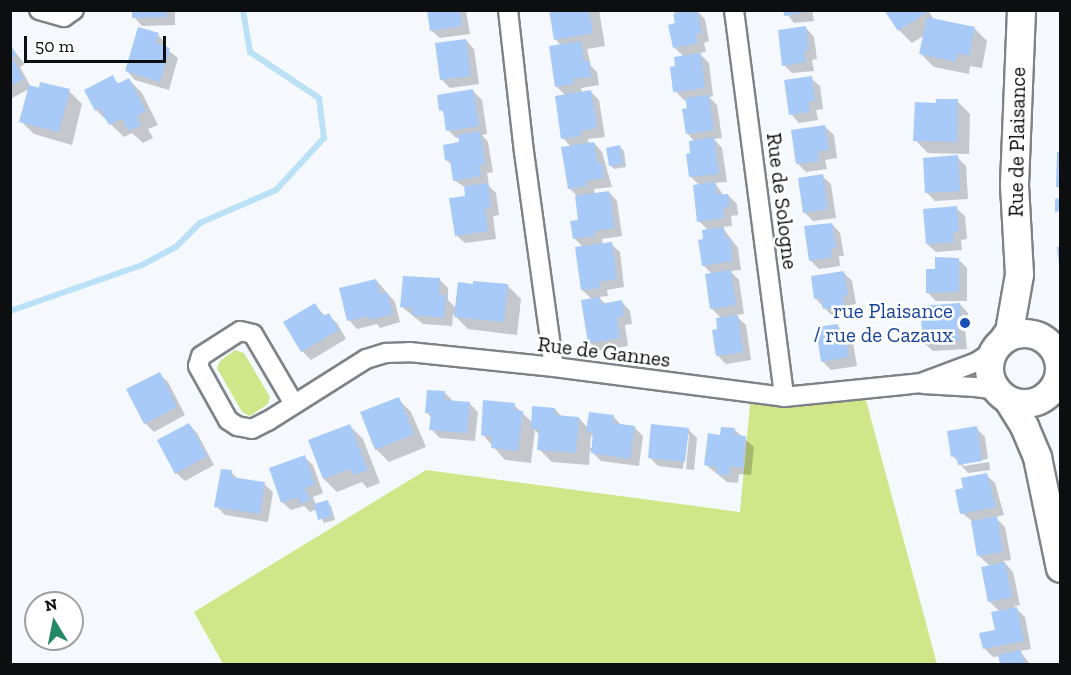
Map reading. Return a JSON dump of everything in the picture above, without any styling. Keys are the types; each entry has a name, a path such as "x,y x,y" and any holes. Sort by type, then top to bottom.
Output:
{"street":[{"path":"39,10 64,17 74,10"},
{"path":"508,10 524,152 554,367"},
{"name":"Rue de Sologne","path":"734,10 784,397"},
{"name":"Rue de Plaisance","path":"1021,10 1014,184 1019,274 1032,323 1052,346"},
{"name":"Rue de Plaisance","path":"998,345 1009,331 1019,274"},
{"name":"Rue de Gannes","path":"294,404 253,334 240,332 201,356 198,366 228,420 237,426 252,429 294,404 366,359 386,353 409,352 554,367 784,397 921,384 989,389 1005,398"},
{"path":"1037,458 1037,428 1040,411 1053,388 1059,369 1052,346 1023,332 998,345 988,363 989,376 994,387 1005,398 1024,426 1037,458 1060,568"},
{"name":"Rue de Gannes","path":"921,384 977,362 998,345"},
{"path":"1005,398 1028,403 1053,388"}],"green space":[{"path":"235,350 244,353 270,397 268,404 250,416 242,412 217,368 220,361"},
{"path":"863,389 937,664 223,664 194,612 426,470 740,512 751,394"}],"building":[{"path":"132,10 167,10 167,17 132,18"},
{"path":"427,10 460,10 462,26 430,31"},
{"path":"549,10 589,10 593,33 554,40"},
{"path":"697,10 702,33 696,34 698,43 673,48 668,25 675,23 673,14"},
{"path":"783,10 809,10 809,12 784,16"},
{"path":"884,10 925,10 926,13 898,31"},
{"path":"927,17 975,27 969,56 958,53 956,62 919,54"},
{"path":"806,26 809,50 804,51 806,62 782,66 778,30"},
{"path":"138,27 159,33 156,43 170,48 160,82 125,71"},
{"path":"466,39 471,76 440,80 435,43"},
{"path":"581,41 584,62 589,61 591,77 573,79 574,84 555,87 549,46"},
{"path":"10,44 17,55 12,58 24,79 10,86"},
{"path":"701,53 705,88 673,92 670,67 675,66 674,57"},
{"path":"113,75 117,84 129,78 146,111 137,116 141,125 128,131 122,118 109,125 99,107 95,111 84,90"},
{"path":"812,76 815,101 808,102 810,112 789,115 784,80"},
{"path":"40,82 70,89 59,132 19,122 29,85 39,88"},
{"path":"473,89 479,126 446,131 443,110 439,111 437,95"},
{"path":"591,90 597,128 580,131 581,136 561,139 555,96"},
{"path":"709,95 714,130 686,134 682,109 687,108 685,98"},
{"path":"936,99 958,99 957,142 913,141 915,102 936,103"},
{"path":"825,125 829,150 818,151 819,161 796,164 791,130"},
{"path":"480,131 485,164 479,165 481,176 453,181 450,160 445,160 443,145 459,142 458,135"},
{"path":"714,137 719,174 689,177 686,154 690,153 689,141"},
{"path":"594,142 597,163 602,163 604,178 586,181 587,186 568,189 561,147"},
{"path":"620,145 623,164 609,166 606,148"},
{"path":"1057,152 1060,152 1060,187 1056,187"},
{"path":"958,155 960,191 925,193 923,158"},
{"path":"823,174 828,209 803,213 798,178"},
{"path":"715,182 717,195 728,194 730,207 723,207 724,218 697,222 693,185"},
{"path":"488,183 491,207 485,208 488,231 455,236 449,198 465,196 464,186"},
{"path":"609,191 615,228 594,231 595,236 573,239 570,221 578,220 575,196"},
{"path":"1060,198 1060,211 1055,212 1055,199"},
{"path":"957,206 959,231 953,232 954,242 926,244 923,209"},
{"path":"832,223 836,248 831,248 832,257 809,261 804,226"},
{"path":"724,227 725,238 730,238 733,261 702,266 698,240 703,239 702,230"},
{"path":"612,242 617,279 599,282 600,288 581,290 575,247"},
{"path":"1057,247 1060,247 1060,265 1059,265"},
{"path":"935,257 959,258 959,292 926,293 926,269 935,269"},
{"path":"731,270 736,305 710,309 705,274"},
{"path":"844,271 848,295 843,296 844,306 823,309 821,298 814,299 811,276"},
{"path":"403,276 440,278 439,295 446,295 444,318 412,315 413,308 400,307"},
{"path":"376,279 380,294 387,292 393,314 370,320 369,316 347,321 339,288"},
{"path":"473,281 508,284 504,322 454,317 458,282 473,284"},
{"path":"600,297 601,304 622,300 624,316 617,317 620,338 588,343 581,300"},
{"path":"315,303 323,316 329,313 339,330 301,352 283,322"},
{"path":"960,303 961,320 957,320 959,341 923,343 920,306"},
{"path":"738,315 743,352 716,356 712,330 717,329 716,318"},
{"path":"838,324 839,334 845,333 849,357 821,362 816,327"},
{"path":"160,372 177,407 144,424 126,389"},
{"path":"427,390 445,391 445,400 470,402 467,433 429,430 431,413 425,413"},
{"path":"399,397 414,434 375,450 360,412"},
{"path":"483,400 515,403 514,410 523,411 518,451 491,448 492,437 481,435"},
{"path":"532,406 555,408 555,415 579,417 576,453 537,450 539,429 531,429"},
{"path":"589,412 614,415 613,423 635,426 630,459 591,453 593,433 586,432"},
{"path":"189,423 207,456 175,474 157,440"},
{"path":"350,424 368,470 353,475 350,469 323,479 308,440"},
{"path":"651,424 689,428 685,462 648,458"},
{"path":"977,426 982,461 958,465 956,456 951,457 947,431"},
{"path":"721,427 735,428 734,435 746,436 743,468 730,466 729,475 717,474 717,467 704,465 708,433 720,435"},
{"path":"305,455 315,484 305,488 310,500 300,504 297,497 281,503 269,468"},
{"path":"221,469 232,470 231,477 265,482 260,514 214,507"},
{"path":"987,473 996,507 960,514 955,490 963,488 961,478"},
{"path":"328,500 332,516 318,520 314,504"},
{"path":"997,516 1003,552 977,556 971,521"},
{"path":"1005,562 1012,597 988,602 981,567"},
{"path":"1017,607 1024,641 983,649 979,633 995,630 991,612"},
{"path":"1021,650 1024,663 1029,662 1029,664 1000,664 998,655"}],"waterway":[{"path":"10,311 142,265 176,247 200,223 276,190 324,138 319,98 250,52 243,10"}],"place":[{"name":"rue Plaisance / rue de Cazaux","path":"965,323"}]}
